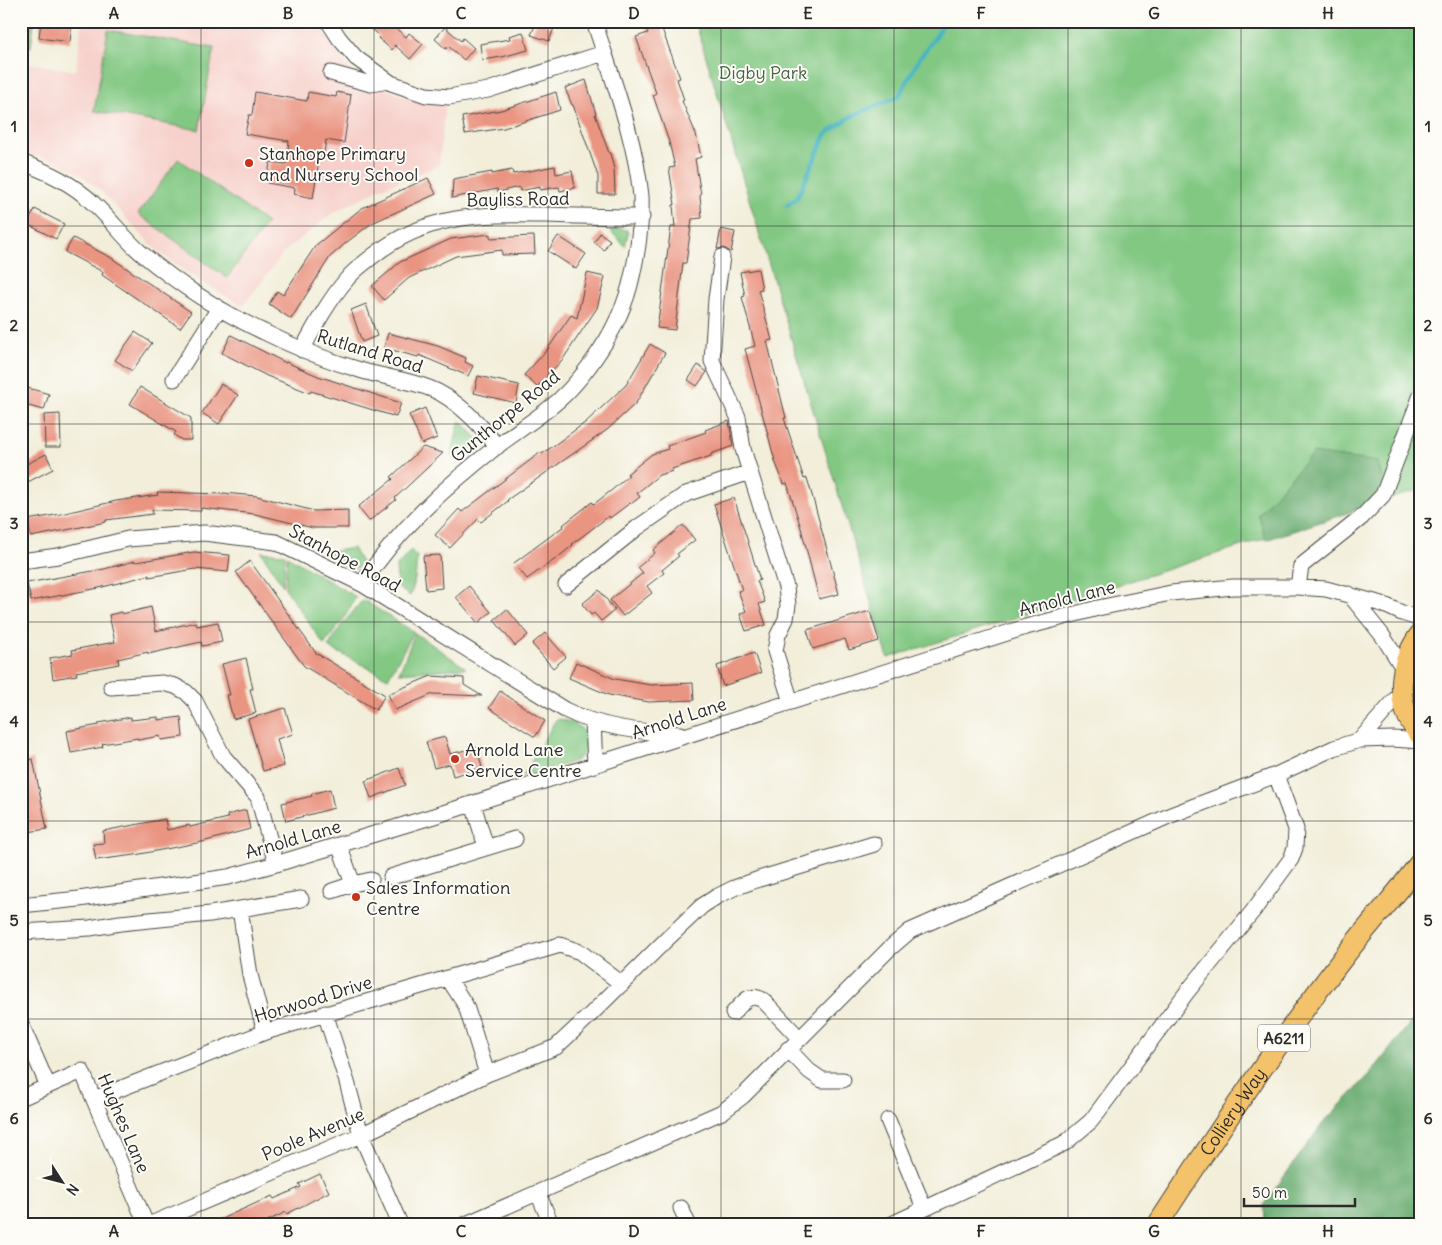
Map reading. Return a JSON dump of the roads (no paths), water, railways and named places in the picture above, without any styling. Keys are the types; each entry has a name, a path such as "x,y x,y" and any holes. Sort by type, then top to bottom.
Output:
{"main road":[{"path":"1421,633 1411,646 1403,668 1401,693 1410,720 1421,736"},
{"name":"Colliery Way","path":"1158,1224 1267,1061 1340,961 1421,861"}],"street":[{"path":"328,21 356,58 388,81 426,95 449,97 488,90 604,53"},
{"name":"Gunthorpe Road","path":"362,584 424,508 497,446 559,400 594,360 624,306 633,278 642,217 641,196 635,162 594,21"},
{"path":"331,73 371,84 388,81"},
{"name":"Rutland Road","path":"21,162 53,174 70,185 92,202 138,250 163,271 218,308 302,350 362,370 431,389 448,398 467,413 497,446"},
{"name":"Bayliss Road","path":"302,350 348,278 378,252 396,240 437,222 491,214 642,217"},
{"path":"722,258 716,298 712,360 738,417 743,449 786,587 788,606 786,619 778,634 775,651 791,702"},
{"path":"174,379 218,308"},
{"path":"1298,587 1301,566 1361,518 1384,495 1421,395"},
{"path":"566,585 637,528 686,494 750,472"},
{"name":"Stanhope Road","path":"21,561 58,556 128,540 204,532 276,542 362,584 564,710 593,722 639,732 689,735"},
{"name":"Arnold Lane","path":"21,905 79,899 228,877 276,864 474,804 1026,627 1098,608 1171,593 1232,587 1326,589 1382,604 1421,619"},
{"path":"1349,594 1382,635 1403,668"},
{"path":"111,687 162,683 175,686 186,692 195,701 223,756 258,797 276,864"},
{"path":"1360,740 1401,693"},
{"path":"593,722 595,765"},
{"path":"466,1224 722,1112 743,1096 888,949 910,931 1171,815 1276,774 1334,748 1360,740 1393,739 1421,741"},
{"path":"892,1224 1066,1143 1091,1121 1187,992 1253,911 1291,859 1295,848 1296,829 1276,774"},
{"path":"474,804 486,847"},
{"path":"391,877 515,838"},
{"name":"Poole Avenue","path":"150,1224 361,1135 487,1074 556,1047 702,906 716,897 734,888 760,879 874,844"},
{"path":"339,845 353,884"},
{"path":"332,891 372,880"},
{"path":"21,932 90,928 240,909 302,899"},
{"path":"240,909 250,975 265,1032"},
{"name":"Horwood Drive","path":"94,1099 265,1032 560,945 580,952 622,984"},
{"path":"448,978 466,1006 487,1074"},
{"path":"733,1012 748,997 756,996 763,1000 800,1038"},
{"path":"325,1014 347,1082 361,1135 400,1224"},
{"path":"21,1024 48,1086 21,1098"},
{"path":"788,1049 809,1071 822,1080 843,1080"},
{"name":"Hughes Lane","path":"48,1086 82,1071 146,1224"},
{"path":"888,1120 924,1208"},
{"path":"538,1193 552,1224"},
{"path":"682,1208 688,1224"}],"waterway":[{"path":"787,205 797,198 826,134 852,116 899,96 919,59 939,32 942,21"}],"place":[{"name":"Stanhope Primary and Nursery School","path":"249,163"},
{"name":"Arnold Lane Service Centre","path":"455,759"},
{"name":"Sales Information Centre","path":"356,897"}],"park label":[{"name":"Digby Park","path":"763,72"}]}
